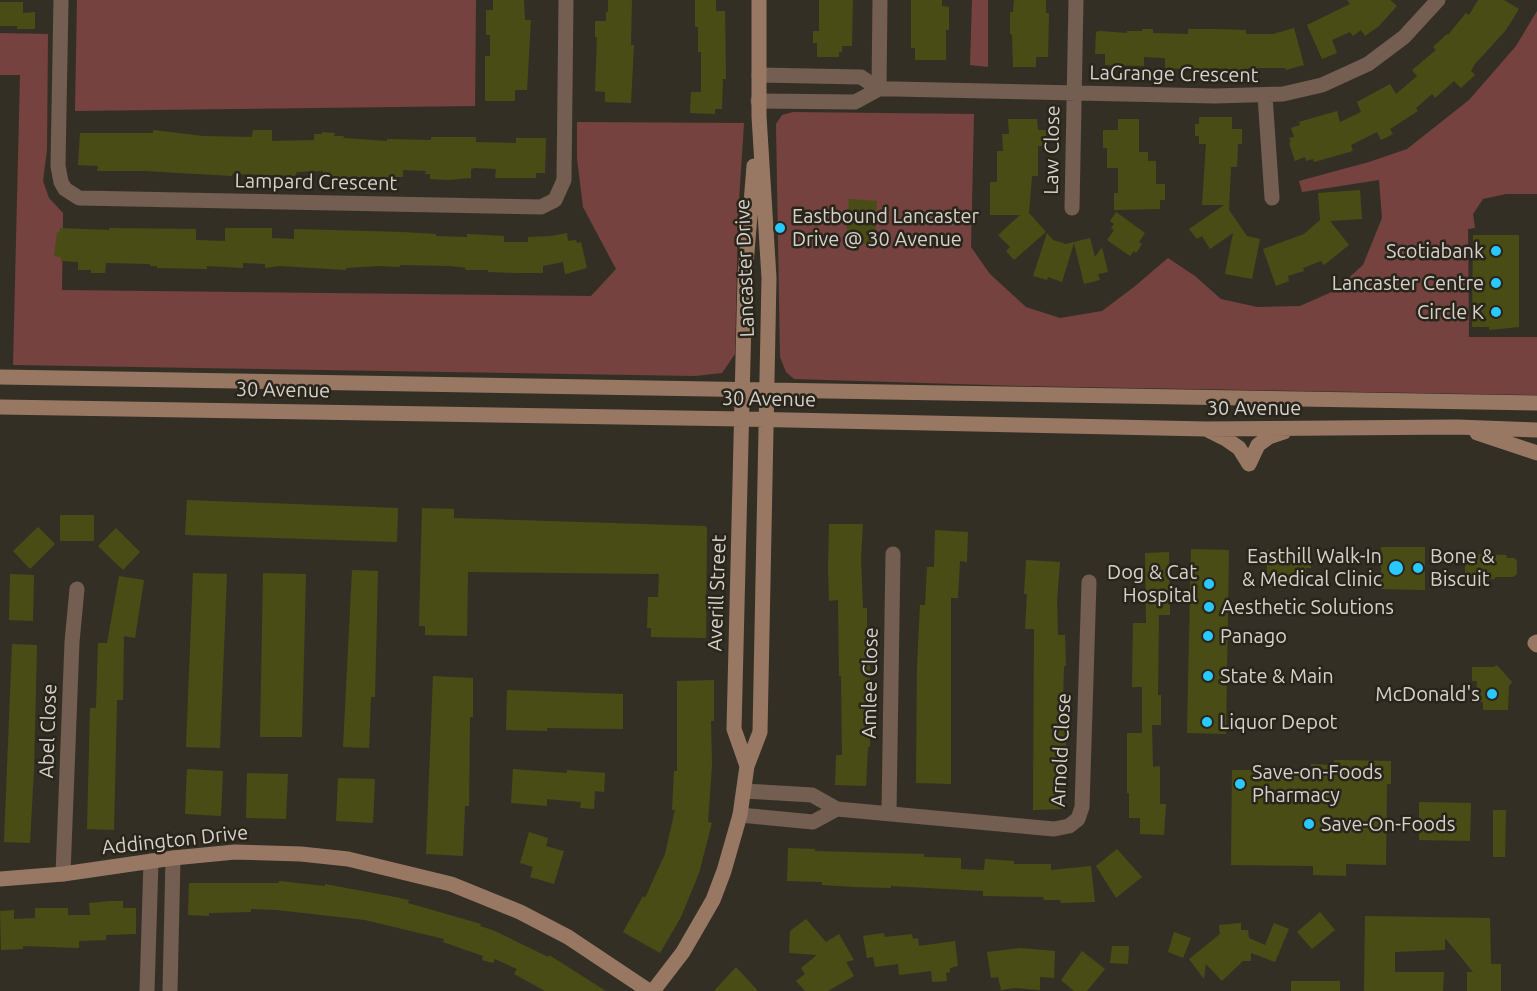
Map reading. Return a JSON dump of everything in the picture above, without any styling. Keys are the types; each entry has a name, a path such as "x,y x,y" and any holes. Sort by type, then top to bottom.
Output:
{"main road":[{"name":"Lancaster Drive","path":"759,0 759,108 770,278 766,420"},
{"name":"Lancaster Drive","path":"743,419 745,277 759,108"},
{"name":"30 Avenue","path":"0,377 1537,404"},
{"name":"30 Avenue","path":"0,407 1206,429 1457,427 1537,430"},
{"name":"Averill Street","path":"743,419 734,729 747,766"},
{"name":"Averill Street","path":"651,991 683,952 713,900 740,815 747,766 760,732 766,420"},
{"path":"1457,427 1537,453"},
{"path":"1206,429 1239,448 1249,464 1258,445 1269,437 1293,429"},
{"name":"Addington Drive","path":"0,879 63,874 173,858 236,852 322,856 374,864 429,878 470,892 544,924 651,991"}],"street":[{"name":"Lampard Crescent","path":"61,0 58,165 61,182 65,189 79,198 541,207 555,200 564,180 566,0"},
{"path":"879,89 880,0"},
{"name":"Law Close","path":"1072,208 1076,0"},
{"name":"LaGrange Crescent","path":"759,108 855,102 879,89 1265,96 1301,91 1322,85 1368,64 1404,38 1438,0"},
{"name":"LaGrange Crescent","path":"759,75 861,77 879,89"},
{"path":"1265,96 1272,198"},
{"name":"Amlee Close","path":"889,812 892,554"},
{"name":"Arnold Close","path":"745,791 812,795 837,809 1054,829 1069,826 1078,819 1082,807 1089,582"},
{"name":"Abel Close","path":"63,874 72,642 77,589"},
{"name":"Arnold Close","path":"740,815 813,822 837,809"},
{"path":"170,991 173,858"},
{"path":"147,991 151,861"},
{"path":"147,969 171,968"}],"shaded area":[{"path":"77,0 476,0 475,106 75,111"},
{"path":"972,0 988,0 988,67 970,65"},
{"path":"1537,11 1537,194 1506,194 1483,199 1473,214 1475,228 1468,229 1469,337 1537,337 1537,395 1020,386 794,379 786,372 780,357 776,124 782,115 793,112 974,114 971,247 990,274 1026,307 1060,318 1102,311 1168,258 1195,276 1221,299 1257,307 1300,306 1334,291 1363,265 1382,218 1379,180 1302,192 1299,181 1407,149 1469,100 1516,46"},
{"path":"0,33 48,34 47,150 43,181 49,198 63,213 62,290 591,296 616,269 583,207 577,158 577,122 744,123 738,216 735,354 722,373 695,376 13,365 20,75 0,75"}],"building":[{"path":"493,0 524,0 525,20 531,20 527,90 515,90 515,101 485,101 485,56 490,56 490,35 486,35 486,10 493,10"},
{"path":"608,0 632,0 631,45 634,45 631,103 605,102 605,92 595,91 597,37 595,37 595,21 606,21"},
{"path":"695,0 716,0 716,11 725,11 726,79 723,79 722,109 715,109 715,114 690,113 691,92 701,92 701,52 698,52 698,27 695,27"},
{"path":"819,0 853,0 852,46 842,46 839,57 817,57 817,43 813,43 813,31 819,31"},
{"path":"911,0 942,0 942,6 949,7 946,60 915,60 915,48 911,48"},
{"path":"1014,0 1046,0 1046,13 1049,13 1048,57 1036,57 1036,67 1013,67 1010,12 1013,12"},
{"path":"1347,0 1390,0 1397,6 1379,26 1365,36 1361,30 1353,36 1350,32 1332,40 1337,53 1322,59 1307,25 1350,4"},
{"path":"1478,0 1504,0 1519,9 1506,30 1475,64 1471,71 1475,75 1461,88 1454,81 1435,98 1432,94 1416,108 1418,111 1390,129 1393,134 1381,140 1377,132 1351,145 1353,151 1314,162 1313,159 1306,161 1305,157 1295,161 1289,143 1291,142 1289,138 1294,137 1291,128 1300,125 1299,122 1337,111 1340,122 1361,112 1357,102 1390,84 1396,94 1417,76 1412,70 1436,50 1433,47 1448,35 1466,13 1469,15"},
{"path":"0,2 23,2 23,13 35,12 35,29 0,26"},
{"path":"1294,28 1304,65 1286,70 1285,68 1248,68 1248,70 1209,68 1209,71 1188,71 1188,69 1165,68 1165,58 1144,57 1144,66 1105,65 1105,54 1095,54 1096,32 1099,31 1127,33 1127,31 1153,29 1153,33 1188,34 1188,29 1215,29 1246,30 1246,34 1273,34"},
{"path":"1199,117 1232,117 1232,129 1242,129 1242,144 1238,144 1237,167 1231,167 1229,210 1247,236 1260,239 1252,279 1225,274 1233,233 1210,249 1202,236 1197,239 1189,229 1224,205 1202,205 1206,144 1199,144 1199,136 1195,136 1195,124 1199,124"},
{"path":"1008,119 1037,119 1038,130 1046,130 1047,146 1038,146 1038,176 1032,176 1029,213 1046,232 1014,260 1006,251 1010,247 998,235 1020,215 990,215 990,182 997,182 997,151 1003,151 1002,134 1009,134"},
{"path":"1118,119 1139,119 1139,152 1148,152 1148,161 1156,161 1156,184 1165,184 1165,200 1160,200 1160,209 1114,210 1114,193 1118,193 1118,168 1107,168 1107,148 1103,148 1103,130 1118,130"},
{"path":"153,130 203,136 252,137 253,130 272,130 272,141 314,140 314,134 322,134 322,132 335,133 334,136 344,136 343,138 387,141 387,139 431,140 431,137 476,137 476,142 516,143 516,138 546,138 545,173 536,173 536,178 495,178 496,169 475,168 471,169 471,178 448,180 430,179 430,174 425,174 426,171 403,170 403,177 323,177 323,171 297,172 295,176 232,174 232,176 97,171 98,166 78,165 80,133 153,133"},
{"path":"1360,190 1362,219 1330,221 1349,245 1324,265 1321,261 1303,268 1304,271 1288,276 1289,281 1276,286 1263,249 1304,234 1320,220 1318,193"},
{"path":"849,199 877,201 875,244 846,243"},
{"path":"1116,212 1145,233 1139,242 1142,244 1136,253 1134,251 1130,256 1107,240 1114,230 1111,228 1114,224 1110,221"},
{"path":"60,228 196,229 196,240 225,241 225,228 272,228 272,238 294,239 294,229 403,232 436,234 436,236 467,237 467,234 504,236 504,242 528,242 528,237 567,233 568,241 581,242 587,268 565,274 563,262 543,266 543,273 488,272 488,270 465,270 466,268 451,266 400,265 400,267 346,268 346,270 280,266 265,268 265,264 243,263 243,268 207,266 207,269 157,268 150,264 106,263 105,273 91,273 91,270 78,270 78,262 61,261 61,257 54,256 57,232 59,233"},
{"path":"1047,233 1053,240 1066,244 1090,238 1095,257 1102,247 1108,272 1098,274 1100,280 1084,284 1074,243 1062,282 1048,277 1047,280 1033,276"},
{"path":"1473,235 1519,235 1519,327 1489,330 1489,327 1472,327"},
{"path":"187,500 398,508 397,542 185,535"},
{"path":"422,508 454,509 454,518 705,526 707,528 706,638 651,637 651,628 647,628 648,597 658,597 659,574 468,572 467,636 425,635 425,626 419,626"},
{"path":"60,515 94,515 94,541 60,541"},
{"path":"829,524 863,524 861,559 863,608 867,608 867,644 870,644 870,747 868,747 866,786 835,785 836,755 842,755 841,676 839,676 838,600 829,601"},
{"path":"38,527 55,544 30,569 13,551"},
{"path":"116,528 140,552 123,570 98,546"},
{"path":"935,530 968,532 967,562 960,561 958,598 951,598 951,784 916,783 920,605 925,605 927,567 934,567"},
{"name":"Easthill Walk-In & Medical Clinic","path":"1381,547 1425,547 1425,590 1381,589"},
{"path":"1191,549 1229,550 1226,734 1187,733"},
{"path":"1267,550 1311,551 1311,568 1306,568 1306,587 1267,587"},
{"path":"1169,552 1170,615 1159,615 1158,695 1161,695 1161,725 1152,725 1153,767 1160,766 1160,804 1166,804 1164,835 1140,834 1140,818 1129,818 1129,793 1127,793 1127,733 1142,733 1142,687 1132,687 1133,623 1146,623 1145,553"},
{"path":"1465,554 1506,555 1507,558 1514,558 1517,561 1517,574 1513,577 1495,577 1495,579 1465,579"},
{"path":"1026,560 1060,562 1057,600 1058,635 1065,635 1066,666 1064,666 1063,707 1067,707 1064,809 1033,810 1034,629 1025,629"},
{"path":"352,570 378,571 375,697 371,697 369,748 343,747"},
{"path":"193,573 227,574 220,748 186,747"},
{"path":"263,573 306,574 302,737 260,737"},
{"path":"10,574 34,575 33,621 9,620"},
{"path":"119,576 144,580 135,638 124,636 123,700 117,700 114,830 87,829 90,708 96,708 98,643 107,643"},
{"path":"12,644 37,645 30,843 4,842"},
{"name":"McDonald's","path":"1497,665 1512,682 1509,686 1508,710 1483,710 1483,702 1476,702 1477,681 1472,681 1472,667"},
{"path":"433,676 473,678 469,806 465,806 463,856 426,854"},
{"path":"714,680 708,822 712,823 699,873 681,917 660,953 623,932 643,896 645,898 665,854 675,810 672,810 674,771 677,771 677,681"},
{"path":"507,690 623,694 623,729 506,730"},
{"name":"Save-On-Foods","path":"1334,760 1391,761 1391,784 1387,784 1386,865 1346,864 1346,876 1313,875 1313,866 1231,865 1232,770 1260,770 1260,776 1311,776 1311,764 1334,765"},
{"path":"187,769 223,771 221,816 185,814"},
{"path":"513,769 605,773 604,792 595,791 594,809 580,808 581,802 547,799 547,806 511,803"},
{"path":"247,773 288,774 286,819 246,818"},
{"path":"338,778 375,779 373,823 336,821"},
{"path":"1419,802 1471,803 1470,841 1419,840"},
{"path":"1493,810 1506,810 1505,857 1493,857"},
{"path":"529,832 548,838 546,846 564,851 554,884 530,877 533,867 520,863"},
{"path":"788,848 815,849 815,851 924,854 924,857 961,858 961,869 984,870 985,859 1014,861 1014,864 1051,864 1051,870 1091,866 1095,902 1061,903 1060,900 1044,900 1043,897 983,896 983,891 891,886 891,888 855,887 822,885 822,882 787,881"},
{"path":"1117,849 1142,877 1116,898 1096,866"},
{"path":"279,881 325,886 325,884 395,897 409,900 408,903 481,924 480,926 548,957 549,955 606,991 545,991 514,974 517,969 495,959 493,963 482,960 483,956 443,942 444,939 365,920 251,909 251,912 209,913 209,916 188,915 189,883 279,883"},
{"path":"123,901 123,908 136,908 136,934 106,935 106,940 79,941 79,948 23,946 23,949 1,950 0,911 14,910 14,919 35,918 35,908 68,908 68,915 90,915 89,903"},
{"path":"1320,912 1335,930 1312,949 1297,932"},
{"path":"1365,916 1490,918 1491,964 1501,964 1501,991 1467,991 1467,972 1473,972 1445,938 1445,950 1395,952 1395,972 1444,972 1443,991 1364,991"},
{"path":"806,919 826,942 839,934 854,960 846,962 854,976 828,991 805,991 796,981 805,974 801,968 817,955 789,953 790,931"},
{"path":"1241,923 1241,930 1248,930 1249,938 1265,945 1274,923 1289,929 1275,962 1251,953 1251,961 1243,961 1222,981 1206,964 1204,979 1189,959 1220,934 1219,925"},
{"path":"1174,932 1191,938 1183,958 1168,952"},
{"path":"884,933 885,937 912,934 913,939 918,938 919,946 955,941 958,966 950,968 950,972 946,973 947,981 932,982 931,971 899,975 898,964 875,967 873,957 867,958 863,936"},
{"path":"1112,946 1129,946 1128,964 1110,963"},
{"path":"1020,948 1055,951 1054,978 1040,977 1040,990 1015,988 1001,990 998,977 991,978 987,952"},
{"path":"1082,951 1105,969 1087,991 1074,991 1061,980"},
{"path":"736,967 758,991 714,991"},
{"path":"1291,981 1340,981 1340,991 1291,991"}],"place":[{"name":"Eastbound Lancaster Drive @ 30 Avenue","path":"780,228"},
{"name":"Scotiabank","path":"1496,251"},
{"name":"Lancaster Centre","path":"1496,283"},
{"name":"Circle K","path":"1496,312"},
{"name":"Easthill Walk-In & Medical Clinic","path":"1396,568"},
{"name":"Bone & Biscuit","path":"1418,568"},
{"name":"Dog & Cat Hospital","path":"1209,584"},
{"name":"Aesthetic Solutions","path":"1209,607"},
{"name":"Panago","path":"1208,636"},
{"name":"State & Main","path":"1208,676"},
{"name":"McDonald's","path":"1492,694"},
{"name":"Liquor Depot","path":"1207,722"},
{"name":"Save-on-Foods Pharmacy","path":"1240,784"},
{"name":"Save-On-Foods","path":"1309,824"}]}
